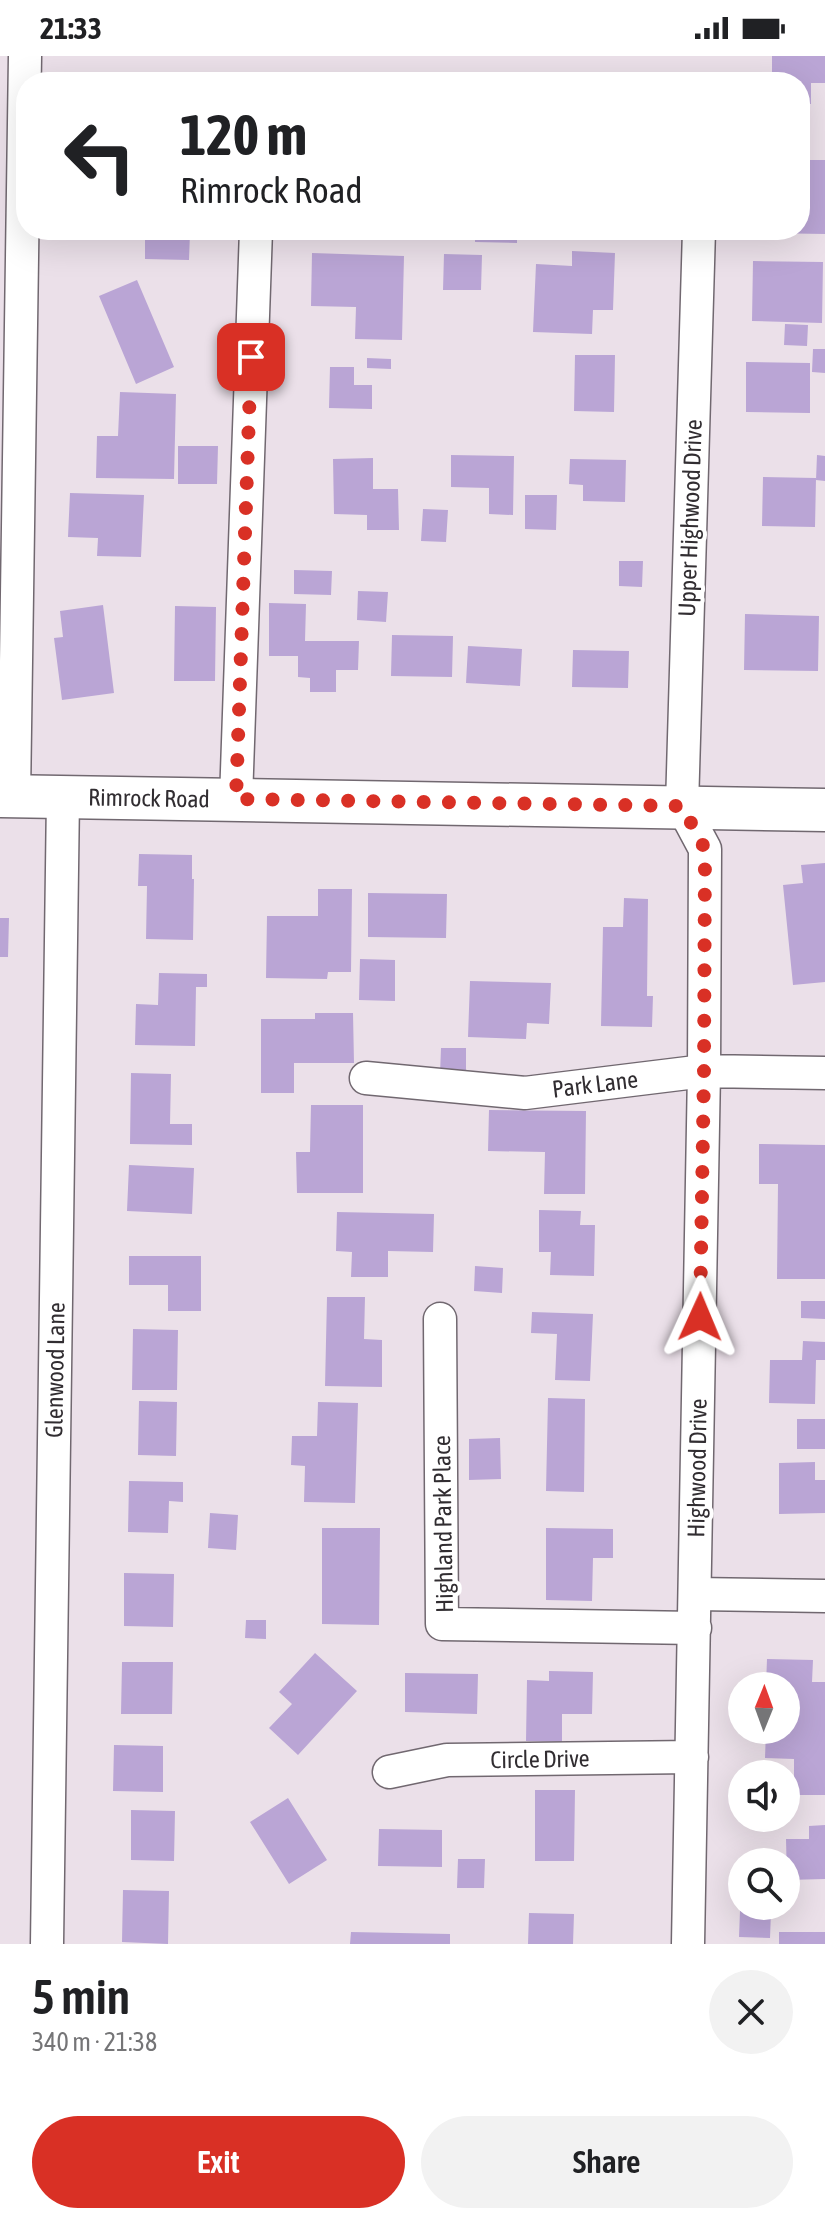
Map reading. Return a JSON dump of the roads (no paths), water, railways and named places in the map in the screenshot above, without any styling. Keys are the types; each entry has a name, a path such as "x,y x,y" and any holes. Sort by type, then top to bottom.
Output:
{"main road":[{"name":"Rimrock Road","path":"7,796 825,810"}],"street":[{"path":"7,796 21,240"},
{"path":"236,799 256,240"},
{"name":"Upper Highwood Drive","path":"682,806 699,240"},
{"name":"Glenwood Lane","path":"47,1944 63,797"},
{"name":"Highwood Drive","path":"682,806 705,849 704,1071 688,1944"},
{"name":"Park Lane","path":"366,1078 525,1093 704,1071 825,1073"},
{"name":"Highland Park Place","path":"440,1319 442,1624 695,1628"},
{"path":"695,1594 825,1596"},
{"name":"Circle Drive","path":"389,1772 447,1760 692,1757"}]}
